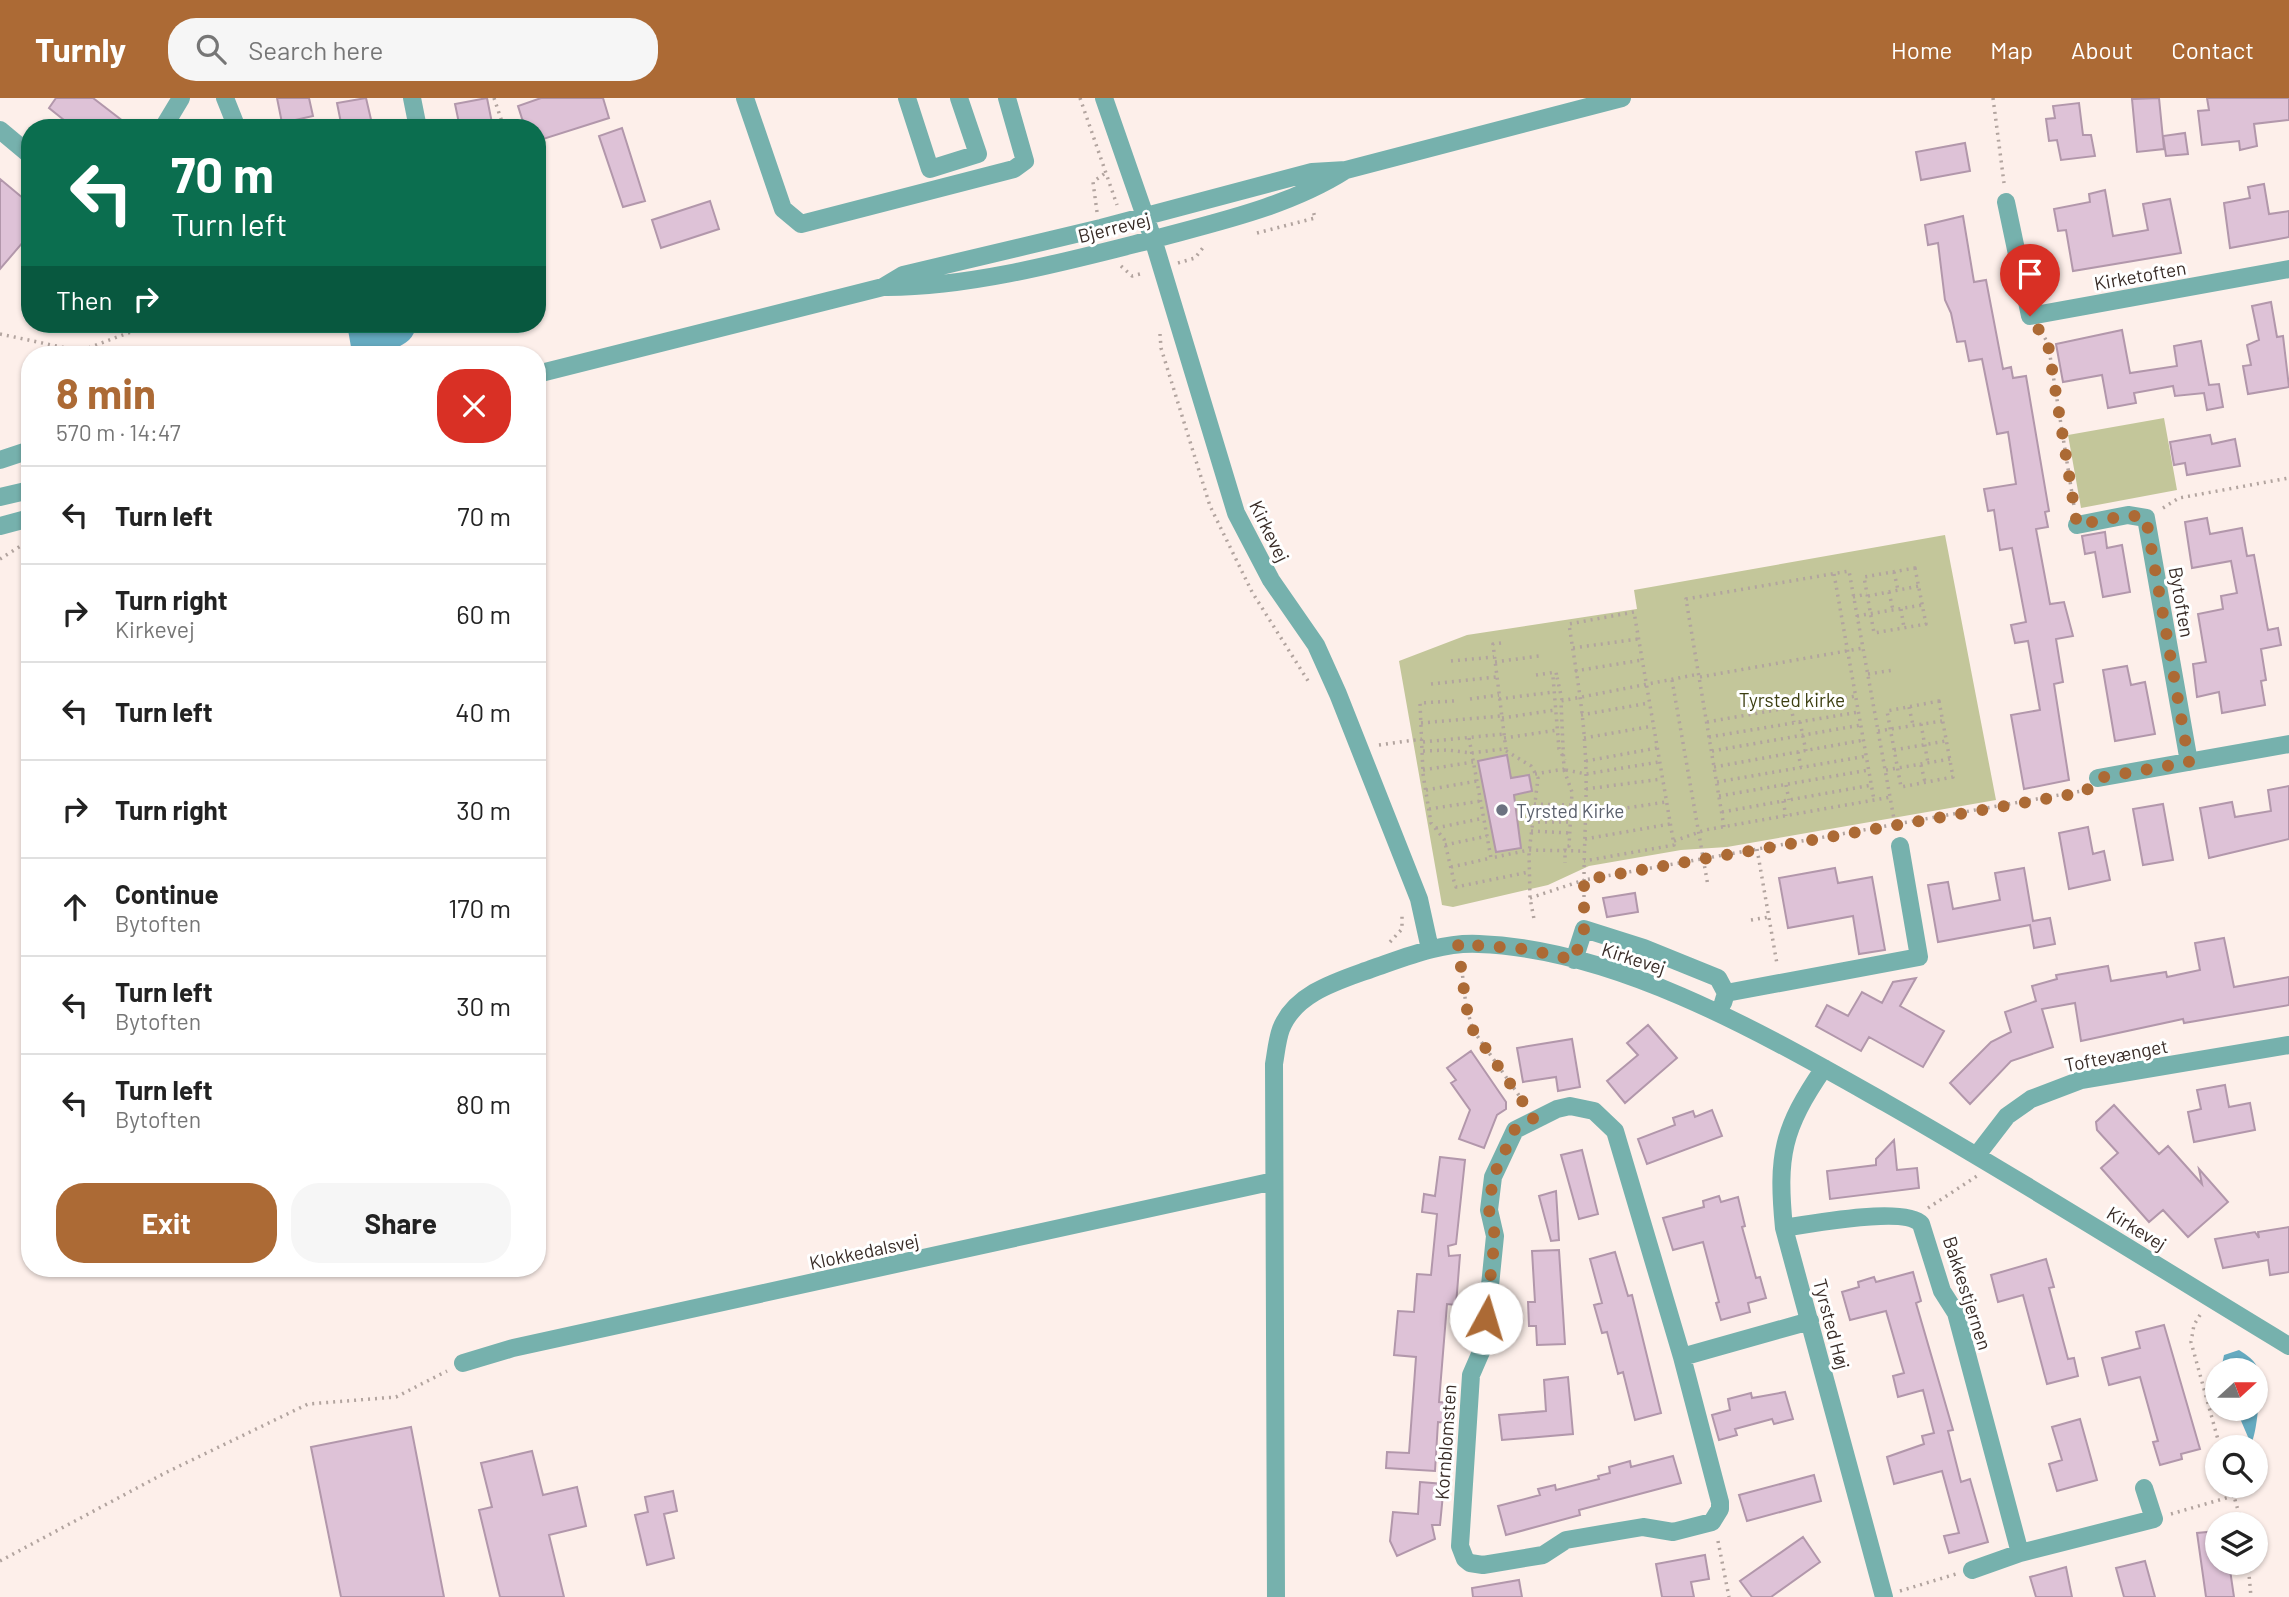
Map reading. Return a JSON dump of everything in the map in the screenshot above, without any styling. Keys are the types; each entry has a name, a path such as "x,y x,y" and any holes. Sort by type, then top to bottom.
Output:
{"street":[{"path":"168,119 181,98"},
{"path":"225,98 233,119"},
{"path":"412,98 416,119"},
{"path":"745,98 783,209 801,223 1014,169 1025,161 1007,98"},
{"path":"907,98 930,169 978,154 959,98"},
{"name":"Kirkevej","path":"1104,98 1145,216 1162,237 1236,513 1271,580 1316,645 1338,694 1419,899 1430,949 1458,944 1526,949 1574,960 1651,985 1720,1013 1983,1158 2289,1346"},
{"name":"Bjerrevej","path":"883,287 903,275 1312,172 1346,170 1622,98"},
{"path":"0,131 21,148"},
{"name":"Bjerrevej","path":"546,372 883,287 906,287 1016,271 1162,237 1217,223 1318,188 1346,170"},
{"path":"2006,202 2030,316"},
{"name":"Kirketoften","path":"2030,316 2289,269"},
{"path":"0,460 21,453"},
{"path":"0,497 21,492"},
{"path":"2077,525 2128,515 2146,518"},
{"name":"Bytoften","path":"2146,518 2189,762"},
{"path":"0,526 21,520"},
{"path":"2098,778 2289,744"},
{"path":"1726,993 1919,957 1900,846"},
{"path":"1574,960 1584,929 1644,948 1718,978 1726,993 1720,1013"},
{"path":"1276,1597 1274,1064 1281,1029 1294,1008 1312,993 1339,980 1430,949"},
{"name":"Toftevænget","path":"1983,1158 2007,1116 2031,1098 2081,1080 2289,1045"},
{"name":"Tyrsted Høj","path":"1824,1068 1801,1101 1786,1138 1779,1177 1784,1228 1884,1594"},
{"name":"Kornblomsten","path":"1570,1106 1583,1108 1594,1111 1615,1131 1682,1357 1720,1509 1712,1522 1673,1532 1643,1527 1566,1540 1542,1555 1483,1565 1471,1563 1461,1553 1471,1375 1484,1345 1495,1236 1489,1210 1493,1177 1515,1129 1534,1118 1570,1106"},
{"name":"Klokkedalsvej","path":"463,1363 513,1348 1274,1181"},
{"path":"1784,1228 1885,1217 1916,1219"},
{"name":"Bakkestjernen","path":"1916,1219 1926,1233 1942,1291 1956,1313 2020,1553"},
{"path":"1682,1357 1810,1321"},
{"path":"1972,1570 2020,1553 2154,1519 2144,1488"}],"path":[{"path":"494,98 501,119"},
{"path":"1993,98 2006,202"},
{"path":"1162,237 1182,274"},
{"path":"2030,316 2048,344 2077,525"},
{"path":"93,346 128,333"},
{"path":"0,334 56,346"},
{"path":"2146,518 2179,498 2289,478"},
{"path":"0,559 21,546"},
{"path":"1915,568 1926,624 1874,633 1864,577 1894,572 1915,568"},
{"path":"1724,827 1686,599 1849,571 1900,846"},
{"path":"1894,572 1898,590"},
{"path":"1834,574 1874,800"},
{"path":"1853,597 1919,586"},
{"path":"1889,592 1893,610"},
{"path":"1857,616 1922,605"},
{"path":"1901,609 1904,628"},
{"path":"1584,861 1674,845 1634,612 1569,624 1586,761 1584,851 1584,861 1584,929"},
{"path":"1573,648 1638,639"},
{"path":"1501,643 1493,644 1506,750"},
{"path":"1563,701 1863,648"},
{"path":"1451,661 1539,656"},
{"path":"1576,671 1642,660"},
{"path":"1868,674 1894,670"},
{"path":"1536,675 1556,672 1563,701 1566,762 1564,769 1572,792 1569,846 1565,846 1565,863"},
{"path":"1431,684 1496,677"},
{"path":"1557,677 1553,677 1559,750 1566,762"},
{"path":"1672,680 1709,886"},
{"path":"1470,699 1554,692"},
{"path":"1707,722 1856,695"},
{"path":"1454,701 1420,703 1423,770 1431,823 1445,845 1456,887 1529,872"},
{"path":"1939,701 1953,777 1901,787 1887,711 1909,707 1939,701"},
{"path":"1581,715 1649,703"},
{"path":"1791,707 1806,751"},
{"path":"1909,707 1913,726"},
{"path":"1421,723 1556,710"},
{"path":"1710,737 1859,712"},
{"path":"1878,732 1943,721"},
{"path":"1922,724 1928,763"},
{"path":"1712,751 1861,725"},
{"path":"1584,738 1653,726"},
{"path":"1378,746 1558,730"},
{"path":"1373,733 1383,758"},
{"path":"1469,738 1491,858"},
{"path":"1714,767 1864,740"},
{"path":"1894,750 1946,741"},
{"path":"1586,761 1657,748"},
{"path":"1423,751 1471,753 1506,750 1521,758 1538,778 1529,850 1530,898 1534,919"},
{"path":"1798,752 1801,767"},
{"path":"1717,782 1867,756"},
{"path":"1885,771 1950,759"},
{"path":"1423,770 1473,762"},
{"path":"1535,774 1564,769 1570,773 1586,774 1660,762"},
{"path":"1921,765 1924,782"},
{"path":"1719,796 1869,770"},
{"path":"1530,898 1584,880 2085,792 2098,778"},
{"path":"1586,789 1662,779"},
{"path":"1426,790 1477,781"},
{"path":"1786,785 1789,800"},
{"path":"1722,812 1872,785"},
{"path":"1673,842 1700,831 1891,797"},
{"path":"1429,809 1481,801"},
{"path":"1783,801 1786,816"},
{"path":"1586,814 1666,802"},
{"path":"1534,804 1571,806"},
{"path":"1436,828 1484,818"},
{"path":"1531,822 1571,822"},
{"path":"1585,839 1670,824"},
{"path":"1531,831 1570,832"},
{"path":"1445,845 1487,836"},
{"path":"1757,849 1780,983"},
{"path":"1451,867 1529,850 1584,851"},
{"path":"1751,920 1769,917"},
{"path":"1458,944 1466,1006 1473,1030 1534,1118"},
{"path":"1916,1219 1929,1207 1969,1182 1983,1158"},
{"path":"2210,1298 2194,1325 2191,1342 2217,1435"},
{"path":"0,1561 165,1473 307,1404 396,1397 463,1363"},
{"path":"2154,1519 2226,1498"},
{"path":"1712,1522 1729,1597"},
{"path":"1884,1594 1972,1570"},
{"path":"2249,1575 2251,1597"}],"green space":[{"path":"2164,418 2177,490 2081,508 2068,435"},
{"name":"Tyrsted kirke","path":"1945,535 1996,800 1727,847 1681,850 1589,866 1548,885 1453,907 1442,905 1399,661 1467,635 1637,609 1634,590"}],"water":[{"path":"349,333 413,333 400,346 351,346"},
{"path":"2239,1350 2250,1358 2223,1358 2224,1355"},
{"path":"2241,1421 2257,1421 2254,1435 2247,1435"}],"building":[{"path":"56,98 93,98 120,119 63,119 49,108"},
{"path":"277,98 309,98 313,116 281,119"},
{"path":"366,98 371,119 340,119 337,103"},
{"path":"487,98 491,119 458,119 455,104"},
{"path":"541,98 603,98 609,118 546,138 546,119 522,119 518,106"},
{"path":"2159,98 2164,149 2137,152 2132,99"},
{"path":"2207,98 2289,98 2289,120 2254,124 2257,146 2240,150 2239,141 2202,145 2198,111 2209,110"},
{"path":"2079,103 2083,135 2091,135 2095,156 2061,160 2057,140 2049,141 2046,119 2055,118 2053,106"},
{"path":"622,128 645,201 623,207 599,136"},
{"path":"2185,133 2188,154 2166,156 2163,136"},
{"path":"1965,143 1970,171 1921,180 1916,152"},
{"path":"0,179 21,196 21,244 0,269"},
{"path":"2264,184 2269,214 2289,211 2289,237 2230,248 2224,203 2250,198 2248,187"},
{"path":"2105,190 2113,236 2148,230 2143,204 2170,199 2181,253 2073,271 2066,230 2058,231 2054,209 2090,202 2089,194"},
{"path":"710,201 719,229 661,248 652,220"},
{"path":"1963,216 1974,282 1986,280 2003,369 2011,367 2013,378 2026,376 2049,511 2045,512 2048,527 2036,529 2050,604 2064,602 2073,636 2056,639 2063,682 2054,684 2069,780 2024,789 2011,715 2040,710 2028,641 2015,643 2011,625 2026,622 2012,548 2000,550 1994,510 1988,511 1984,489 2016,484 2008,432 1997,434 1982,359 1969,361 1965,341 1957,342 1951,313 1945,300 1938,243 1928,245 1925,225"},
{"path":"2271,302 2277,337 2283,336 2289,387 2248,394 2243,366 2251,365 2247,345 2259,340 2252,306"},
{"path":"2122,330 2130,373 2177,366 2174,346 2201,341 2209,385 2219,384 2223,407 2207,410 2204,393 2175,396 2173,386 2134,393 2136,403 2108,408 2102,375 2063,382 2056,344"},
{"path":"2210,435 2212,444 2235,439 2240,466 2187,475 2185,463 2174,465 2170,442"},
{"path":"2207,518 2210,534 2242,528 2247,556 2254,555 2268,630 2278,628 2281,645 2261,649 2266,680 2261,681 2265,705 2222,713 2219,692 2197,697 2193,664 2206,662 2198,614 2223,609 2221,596 2237,593 2231,561 2192,568 2185,522"},
{"path":"2105,532 2107,548 2122,545 2130,592 2103,597 2095,552 2085,554 2082,536"},
{"path":"2127,666 2131,685 2145,682 2155,734 2115,741 2103,670"},
{"name":"Tyrsted Kirke","path":"1507,755 1511,778 1529,775 1532,791 1514,795 1521,848 1496,852 1478,761"},
{"path":"2289,786 2289,839 2209,858 2200,808 2232,802 2235,817 2271,811 2268,790"},
{"path":"2163,804 2173,860 2143,865 2133,809"},
{"path":"2088,827 2093,854 2104,851 2110,880 2069,889 2059,833"},
{"path":"1835,868 1838,883 1872,877 1885,950 1859,954 1853,916 1788,928 1779,878"},
{"path":"2024,868 2033,921 2050,918 2055,944 2034,948 2030,925 1938,942 1928,885 1948,882 1953,909 2000,900 1995,873"},
{"path":"1635,893 1638,912 1607,917 1603,898"},
{"path":"2224,938 2234,987 2289,977 2289,1005 2184,1023 2183,1019 2081,1041 2075,1003 2042,1009 2053,1047 2011,1061 1970,1104 1950,1083 1991,1042 2011,1032 2005,1012 2036,1001 2032,986 2057,979 2056,975 2108,966 2111,981 2166,972 2167,977 2200,970 2195,943"},
{"path":"1916,978 1900,1006 1944,1031 1923,1067 1869,1037 1861,1051 1816,1026 1827,1005 1848,1016 1862,992 1882,1003 1893,982"},
{"path":"1648,1025 1677,1058 1625,1103 1607,1081 1638,1055 1627,1043"},
{"path":"1572,1039 1580,1087 1558,1091 1556,1077 1523,1082 1517,1048"},
{"path":"1471,1051 1506,1102 1506,1109 1497,1115 1484,1148 1459,1139 1470,1110 1451,1083 1456,1080 1447,1068"},
{"path":"2225,1085 2229,1107 2250,1103 2255,1130 2194,1142 2188,1112 2201,1109 2197,1090"},
{"path":"2114,1105 2159,1154 2168,1146 2202,1184 2199,1169 2228,1202 2188,1237 2163,1210 2149,1222 2101,1168 2118,1153 2097,1130 2096,1122"},
{"path":"1712,1110 1722,1136 1647,1164 1638,1139 1675,1125 1673,1118 1693,1111 1695,1117"},
{"path":"1894,1140 1897,1170 1917,1168 1919,1188 1830,1199 1827,1171 1876,1165 1876,1159"},
{"path":"1582,1150 1598,1214 1579,1219 1561,1155"},
{"path":"1440,1157 1465,1160 1456,1244 1448,1246 1449,1256 1460,1255 1456,1305 1447,1304 1439,1402 1449,1403 1447,1423 1438,1422 1435,1471 1386,1468 1387,1452 1409,1453 1416,1357 1394,1355 1398,1311 1414,1312 1417,1274 1431,1275 1437,1214 1422,1212 1424,1194 1435,1196"},
{"path":"1556,1191 1559,1240 1551,1241 1539,1196"},
{"path":"1719,1196 1721,1202 1738,1197 1745,1226 1742,1227 1756,1278 1760,1277 1766,1298 1748,1303 1750,1312 1721,1320 1703,1242 1673,1250 1663,1218 1704,1207 1703,1201"},
{"path":"2289,1227 2289,1272 2270,1275 2268,1260 2223,1268 2215,1239 2255,1232 2259,1238 2258,1232"},
{"path":"1559,1250 1565,1344 1537,1345 1536,1326 1529,1326 1528,1302 1535,1302 1532,1251"},
{"path":"1615,1252 1628,1296 1632,1295 1661,1413 1635,1420 1623,1372 1618,1374 1607,1332 1602,1333 1594,1305 1602,1303 1590,1259"},
{"path":"2046,1259 2054,1287 2049,1288 2068,1359 2074,1358 2078,1376 2047,1384 2023,1295 1998,1302 1991,1275"},
{"path":"1913,1272 1921,1301 1916,1303 1953,1430 1948,1431 1961,1482 1970,1479 1988,1542 1949,1553 1944,1536 1959,1533 1942,1471 1894,1484 1887,1457 1924,1444 1922,1436 1934,1433 1923,1390 1898,1397 1893,1376 1904,1373 1886,1311 1850,1320 1842,1292 1859,1287 1858,1282 1874,1277 1876,1282"},
{"path":"2164,1325 2200,1449 2181,1454 2182,1459 2160,1465 2153,1442 2158,1441 2140,1377 2109,1385 2102,1358 2140,1348 2136,1332"},
{"path":"1568,1377 1573,1434 1502,1440 1499,1415 1546,1411 1544,1380"},
{"path":"1785,1392 1793,1419 1774,1424 1772,1419 1735,1429 1737,1435 1719,1440 1712,1415 1730,1410 1728,1399 1751,1393 1752,1398"},
{"path":"2080,1419 2097,1480 2057,1491 2049,1464 2062,1460 2052,1427"},
{"path":"411,1427 444,1597 341,1597 311,1447"},
{"path":"532,1451 543,1495 577,1487 586,1526 549,1535 564,1597 500,1597 479,1510 492,1507 481,1463"},
{"path":"1673,1456 1681,1483 1579,1510 1580,1515 1506,1535 1498,1506 1540,1495 1538,1489 1555,1485 1556,1490 1599,1479 1598,1476 1610,1473 1609,1467 1630,1461 1631,1467"},
{"path":"1814,1475 1821,1501 1747,1521 1739,1495"},
{"path":"1420,1482 1444,1484 1440,1525 1432,1525 1435,1539 1397,1556 1390,1541 1393,1512 1418,1514"},
{"path":"673,1491 677,1511 664,1514 674,1558 647,1565 635,1515 648,1512 645,1497"},
{"path":"2205,1532 2205,1575 2231,1575 2234,1597 2206,1597 2197,1533"},
{"path":"1803,1537 1820,1562 1771,1597 1752,1597 1740,1581"},
{"path":"1705,1555 1709,1579 1691,1582 1694,1597 1662,1597 1656,1564"},
{"path":"2145,1561 2155,1597 2124,1597 2116,1568"},
{"path":"2066,1567 2072,1597 2036,1597 2030,1577"},
{"path":"1519,1580 1522,1597 1473,1597 1472,1588"}],"place":[{"name":"Tyrsted Kirke","path":"1502,810"}],"route":[{"path":"1486,1318 1495,1236 1489,1210 1493,1177 1515,1129 1534,1118 1473,1030 1466,1006 1458,944 1526,949 1574,960 1584,929 1584,880 2085,792 2098,778 2189,762 2146,518 2128,515 2077,525 2048,344 2030,316"}]}
